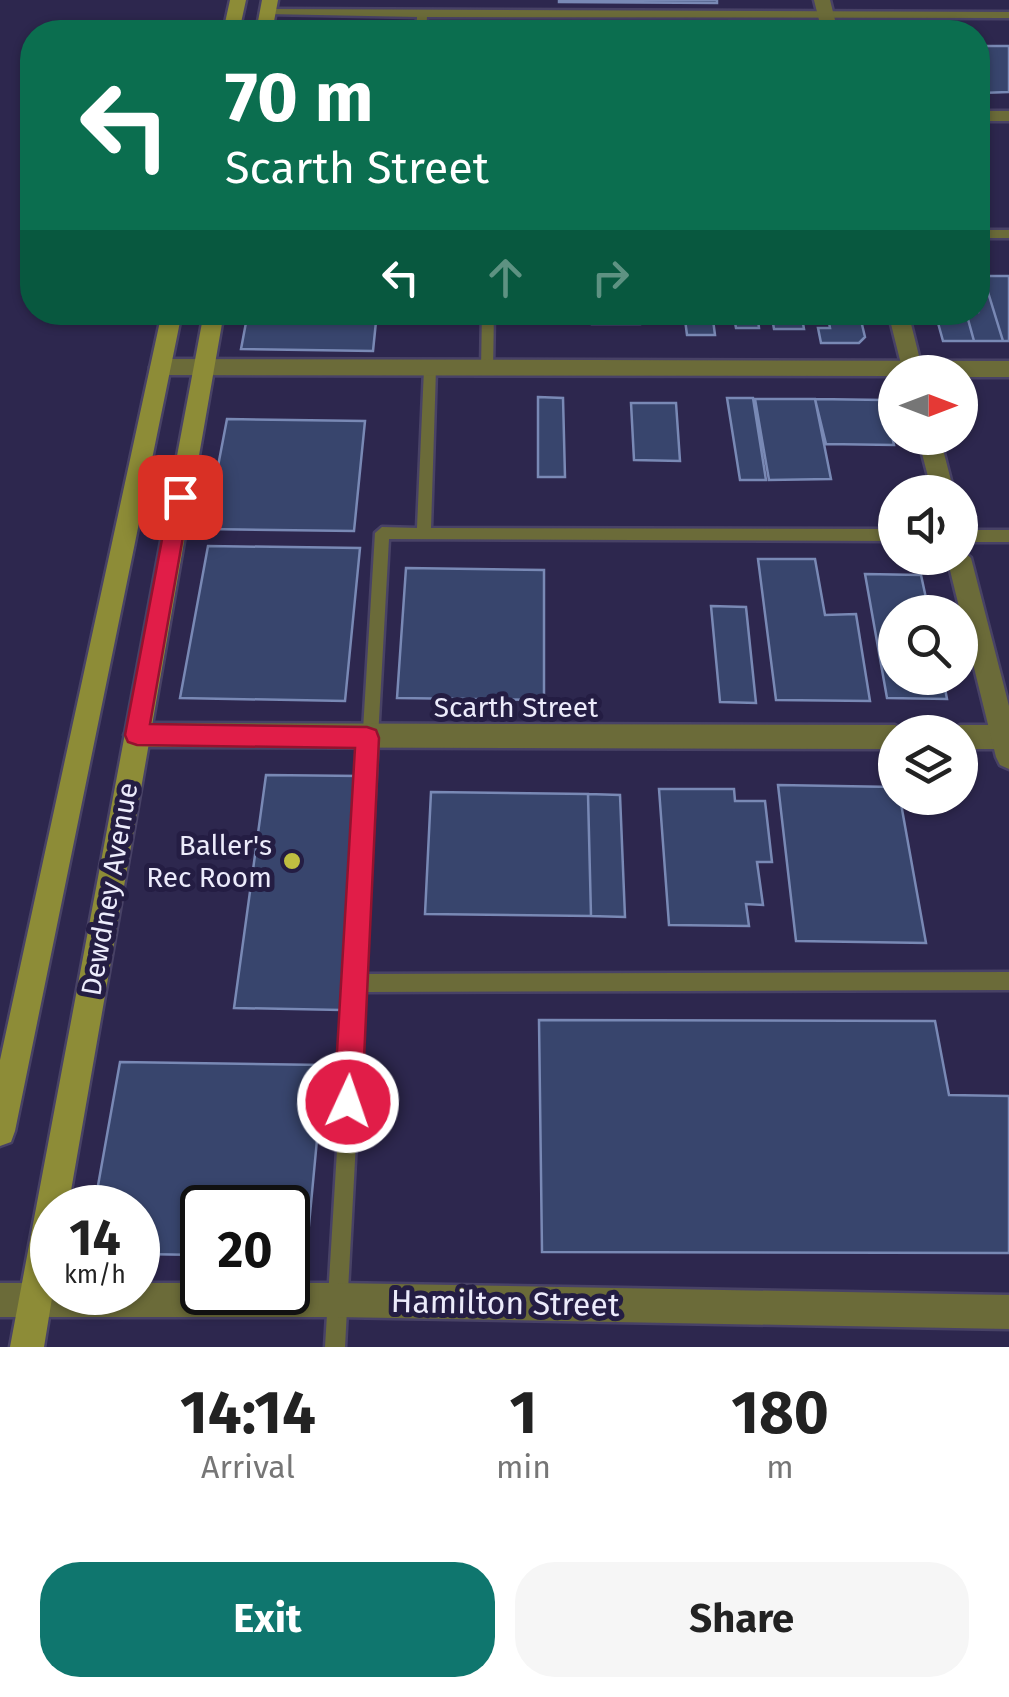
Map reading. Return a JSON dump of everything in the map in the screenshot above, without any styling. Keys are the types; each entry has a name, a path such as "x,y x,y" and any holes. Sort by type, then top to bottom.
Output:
{"main road":[{"name":"Dewdney Avenue","path":"0,1131 169,325"},
{"name":"Dewdney Avenue","path":"56,1185 212,325"},
{"name":"Dewdney Avenue","path":"27,1347 32,1315"}],"street":[{"path":"901,325 909,355"},
{"path":"161,367 878,371"},
{"path":"978,370 1009,369"},
{"path":"963,575 1007,743 978,739"},
{"name":"Scarth Street","path":"137,735 878,737"},
{"name":"Hamilton Street","path":"0,1300 30,1300"},
{"name":"Hamilton Street","path":"160,1300 1009,1312"}],"lane":[{"path":"388,14 389,0"},
{"path":"269,6 329,6 388,14 824,7 1009,15"},
{"path":"422,14 422,20"},
{"path":"486,369 488,325"},
{"path":"424,533 430,368"},
{"path":"334,1347 382,533 878,536"},
{"path":"978,536 1009,536"},
{"path":"354,983 1009,981"}],"building":[{"path":"717,0 717,3 559,2"},
{"path":"990,46 1009,46 1009,92 990,93"},
{"path":"990,276 1009,276 1009,341 1003,341 990,299"},
{"path":"990,299 1003,341 974,341 970,325 990,325"},
{"path":"246,325 376,325 373,351 241,349"},
{"path":"686,325 714,325 715,335 687,335"},
{"path":"735,325 759,328 736,328"},
{"path":"773,325 803,325 804,329 774,329"},
{"path":"829,325 862,325 865,337 859,343 821,343 818,328 830,328"},
{"path":"939,325 970,325 974,341 943,341"},
{"path":"538,397 563,398 565,477 538,477"},
{"path":"727,398 753,398 766,480 740,480"},
{"path":"755,399 815,399 831,479 769,480"},
{"path":"815,399 878,400 878,445 826,444"},
{"path":"631,403 676,403 680,461 634,460"},
{"path":"227,419 365,421 354,531 206,529"},
{"path":"208,546 360,548 345,701 180,698"},
{"path":"758,559 815,559 825,615 856,614 870,701 776,700"},
{"path":"406,568 544,570 544,700 397,698"},
{"path":"865,574 921,575 925,595 878,595 878,647"},
{"path":"711,606 746,607 756,703 720,702"},
{"path":"886,695 946,695 947,699"},
{"path":"266,775 361,776 341,1010 234,1008"},
{"path":"778,785 878,787 878,815 903,815 926,943 796,941"},
{"path":"659,789 734,789 735,801 765,801 772,862 757,862 763,905 746,904 749,926 669,925"},
{"path":"431,792 588,794 591,916 425,914"},
{"path":"588,794 620,795 625,917 591,916"},
{"path":"539,1020 935,1021 949,1095 1009,1096 1009,1253 542,1252"},
{"path":"120,1062 324,1065 310,1214 310,1185 180,1185 180,1255 160,1254 160,1185 98,1185"}],"place":[{"name":"Baller's Rec Room","path":"292,861"}],"route":[{"path":"180,497 137,735 367,738 348,1102"}]}
